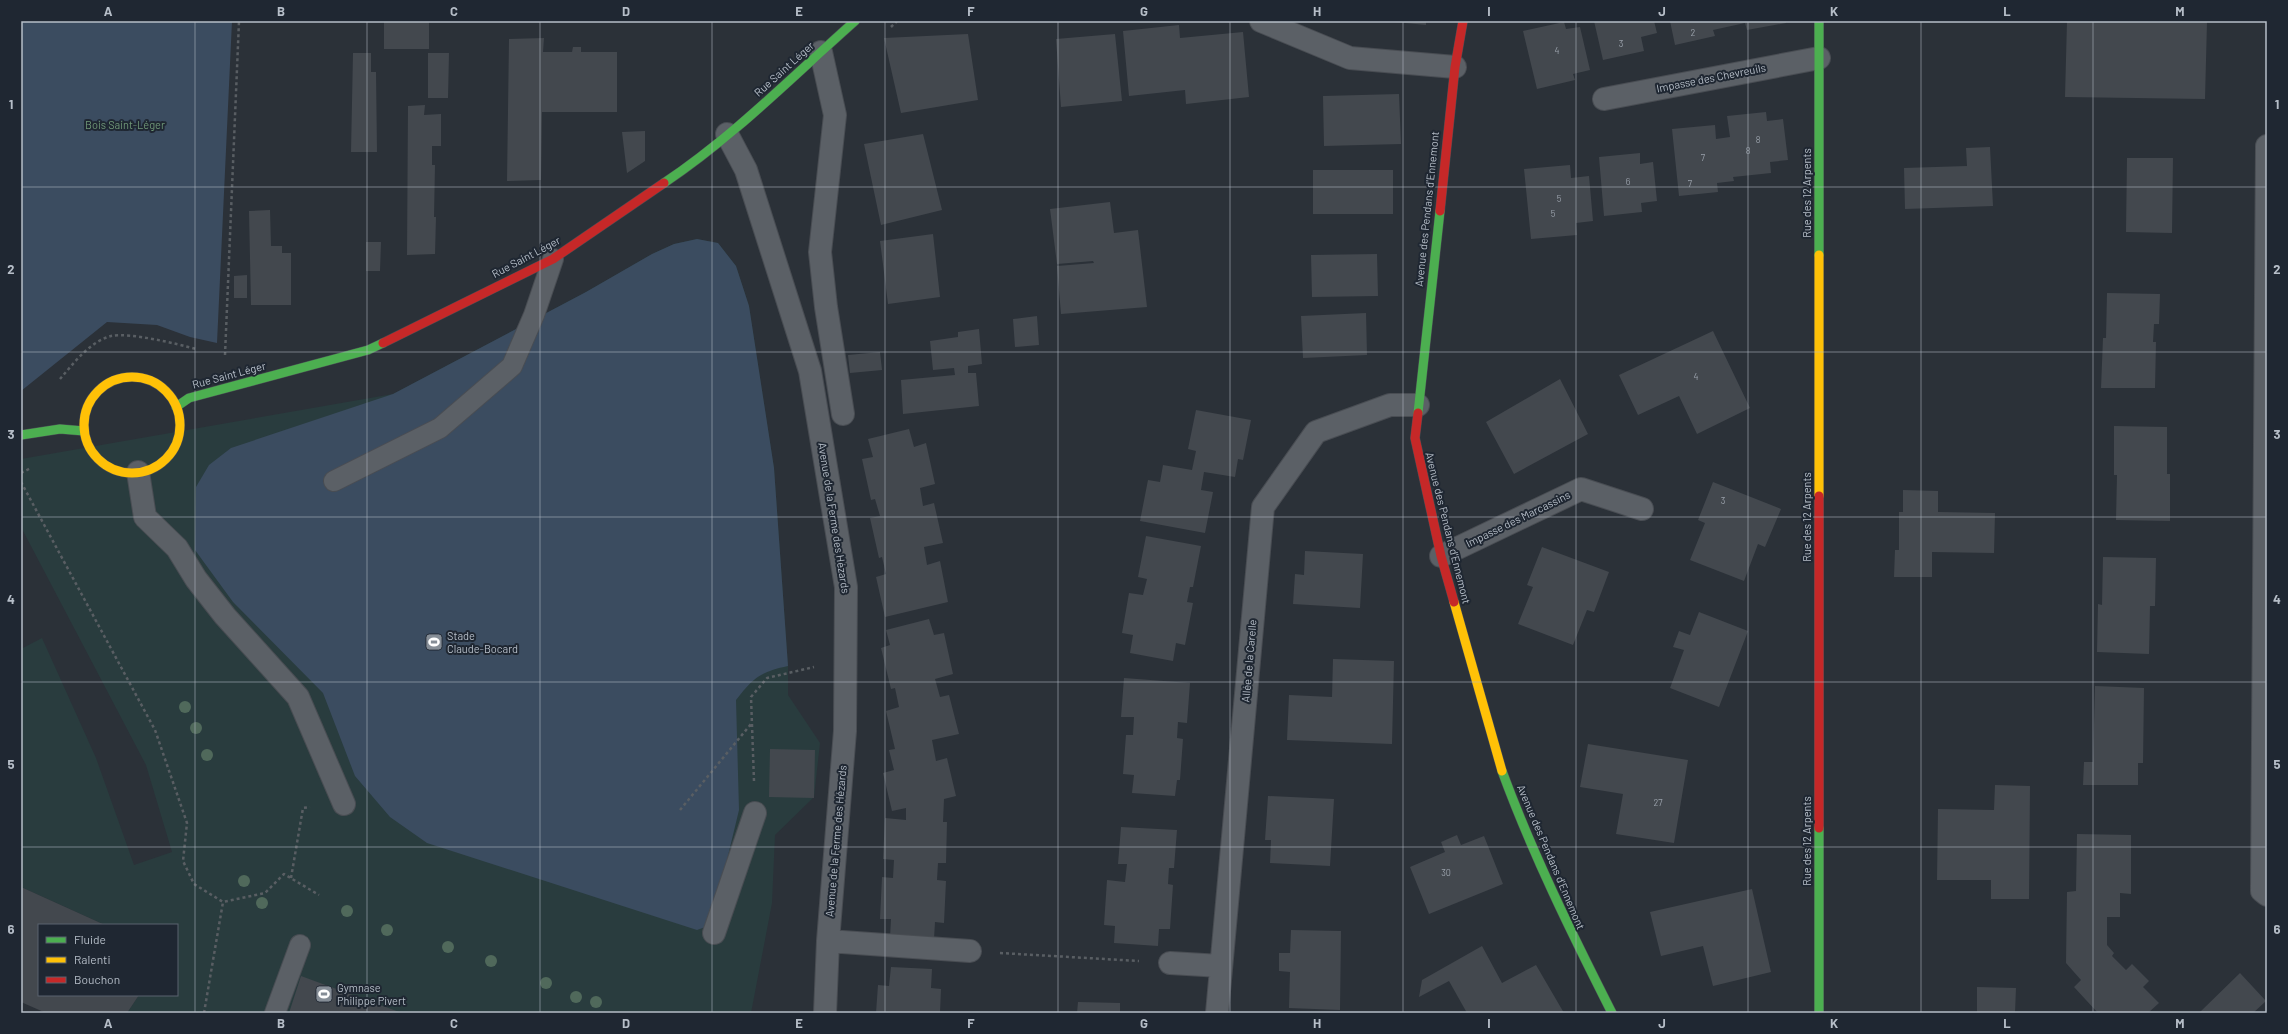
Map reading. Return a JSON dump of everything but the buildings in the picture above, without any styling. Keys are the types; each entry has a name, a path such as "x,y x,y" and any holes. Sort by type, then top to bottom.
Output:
{"street":[{"name":"Rue Saint Léger","path":"176,407 189,398 368,350 553,259 687,168 855,21"},
{"path":"1261,21 1350,58 1455,66"},
{"name":"Avenue des Pendans d'Ennemont","path":"1463,21 1455,66 1415,438 1441,556 1498,760 1520,819 1562,916 1612,1013"},
{"name":"Rue des 12 Arpents","path":"1819,21 1819,1013"},
{"path":"821,52 835,115 820,252 826,307 843,414"},
{"name":"Impasse des Chevreuils","path":"1604,98 1819,58"},
{"name":"Avenue de la Ferme des Hézards","path":"727,134 746,170 810,371 846,587 845,731 828,941 825,1013"},
{"path":"2267,146 2262,883 2262,891 2267,895"},
{"path":"142,378 157,384 168,394 176,407 180,421 178,435 173,449 164,460 152,468 138,472 127,472 112,468 98,459 89,446 84,431 84,416 90,401 99,389 120,379 142,378"},
{"name":"Allée de la Carelle","path":"1217,1013 1263,507 1316,432 1390,405 1418,405"},
{"path":"21,435 60,429 84,431"},
{"path":"138,472 145,517 177,548 196,579 225,616 298,697 344,804"},
{"name":"Impasse des Marcassins","path":"1441,556 1581,489 1642,509"},
{"path":"714,933 755,813"},
{"path":"828,941 970,951"},
{"path":"1170,963 1221,966"}],"lane":[{"path":"334,481 440,428 512,366 534,315 553,259"},
{"path":"275,1013 300,945"}],"path":[{"path":"225,355 239,21"},
{"path":"891,26 897,21"},
{"path":"60,379 86,350 112,336 145,338 196,349"},
{"path":"21,482 155,730 187,823 182,861 194,884 223,902 265,893 284,874 319,895"},
{"path":"755,813 751,697 767,678 785,674"},
{"path":"680,810 752,723"},
{"path":"291,878 303,808 344,804"},
{"path":"204,1013 223,902"},
{"path":"970,951 1170,963"}],"shaded area":[{"name":"Stade Claude-Bocard","path":"697,239 718,243 736,266 749,306 774,468 788,666 788,695 820,743 814,797 775,835 772,903 751,1013 127,1013 138,996 178,996 178,924 103,924 21,887 21,649 42,638 96,758 134,865 172,852 146,765 21,527 21,459 393,394 586,292 652,254 674,244"}],"water":[{"name":"Bois Saint-Léger","path":"21,21 232,21 217,343 190,337 157,325 107,322 21,391"},
{"path":"697,239 718,243 736,266 749,306 774,468 788,666 778,668 758,677 747,686 736,700 739,810 725,868 708,926 697,930 427,843 390,817 355,776 323,693 233,602 195,550 196,487 209,465 231,448 393,394 586,292 652,254 674,244"}],"traffic: fast":[{"path":"664,183 738,126 855,21"},
{"path":"1819,21 1819,255"},
{"path":"1418,413 1440,211"},
{"path":"176,407 189,398 368,350 383,343"},
{"path":"21,435 60,429 84,431"},
{"path":"1502,771 1540,864 1612,1013"},
{"path":"1819,828 1819,1013"}],"traffic: slow":[{"path":"1819,255 1819,496"},
{"path":"132,377 150,381 166,391 176,407 180,425 176,443 166,459 150,469 132,473 114,469 98,459 88,443 84,425 88,407 98,391 114,381 132,377"},
{"path":"1454,602 1502,771"}],"traffic: jam":[{"path":"1440,211 1455,67 1463,21"},
{"path":"383,343 553,259 664,183"},
{"path":"1418,413 1415,438 1441,556 1454,602"},
{"path":"1819,496 1819,828"}],"place":[{"name":"Stade Claude-Bocard","path":"434,642"},
{"name":"Gymnase Philippe Pivert","path":"324,994"}]}
